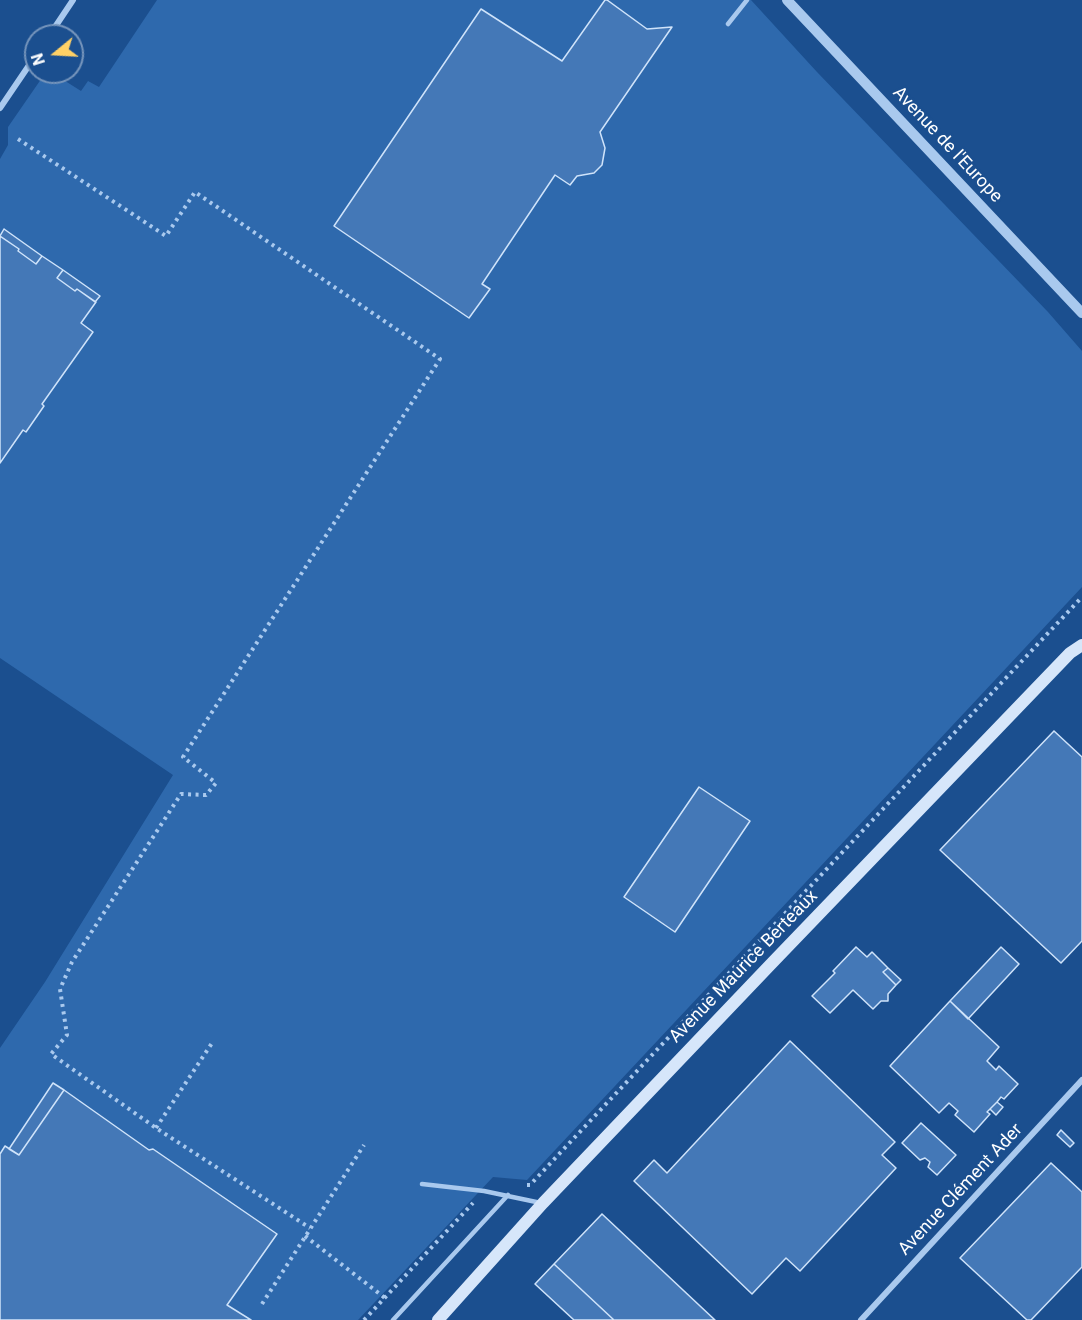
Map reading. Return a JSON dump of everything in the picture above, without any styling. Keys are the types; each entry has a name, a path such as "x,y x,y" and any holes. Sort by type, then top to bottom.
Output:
{"main road":[{"name":"Avenue Maurice Berteaux","path":"438,1320 543,1203 1070,653 1082,645"}],"street":[{"path":"57,24 73,0"},
{"name":"Avenue de l'Europe","path":"787,0 1082,313"},
{"path":"0,108 24,73"},
{"name":"Avenue Clément Ader","path":"861,1320 1082,1080"}],"lane":[{"path":"728,24 747,0"},
{"path":"422,1184 484,1191 543,1203"},
{"path":"393,1320 508,1195"}],"path":[{"path":"18,139 166,236 195,192 440,359 183,757 216,783 206,795 181,794 72,962 60,989 66,1035 51,1054 156,1128 310,1228"},
{"path":"522,1185 530,1185 1082,597"},
{"path":"156,1128 212,1042"},
{"path":"262,1304 364,1145"},
{"path":"364,1320 484,1191"},
{"path":"305,1236 385,1298"}],"shaded area":[{"path":"157,0 751,0 817,72 1048,312 1082,351 1082,587 527,1180 493,1177 358,1320 0,1320 0,1048 45,982 173,775 0,658 0,159 8,145 8,127 38,84 70,84 81,91 88,81 99,87"}],"building":[{"path":"605,0 647,29 672,27 600,132 605,148 602,165 594,173 577,176 570,185 555,175 482,284 490,289 469,318 334,226 481,9 562,61"},
{"path":"4,229 42,256 36,264 0,236"},
{"path":"0,236 36,264 42,256 63,270 57,278 96,302 81,323 93,332 42,404 44,406 26,432 23,430 0,463"},
{"path":"63,270 100,296 95,302 57,278"},
{"path":"1054,731 1082,757 1082,941 1061,963 940,850"},
{"path":"699,787 750,821 675,932 624,897"},
{"path":"856,947 867,957 872,952 888,968 883,972 896,985 888,994 888,1001 881,1001 873,1009 853,990 830,1013 812,996"},
{"path":"1001,947 1019,964 968,1019 950,1001"},
{"path":"888,968 901,980 896,985 883,972"},
{"path":"950,1001 999,1047 987,1061 996,1070 999,1066 1018,1084 987,1112 990,1114 974,1132 955,1115 958,1111 949,1103 939,1113 890,1066"},
{"path":"790,1041 895,1142 882,1155 896,1168 800,1271 786,1258 752,1294 634,1181 654,1160 667,1173"},
{"path":"53,1083 64,1090 19,1155 9,1149"},
{"path":"64,1090 149,1150 153,1149 277,1234 227,1305 251,1320 0,1320 0,1154 5,1146 19,1155"},
{"path":"997,1102 1003,1107 996,1115 990,1109"},
{"path":"921,1123 956,1155 937,1175 928,1167 930,1162 925,1158 920,1160 902,1143"},
{"path":"1061,1130 1074,1143 1070,1147 1057,1135"},
{"path":"1051,1163 1082,1192 1082,1267 1031,1320 1027,1320 960,1258"},
{"path":"602,1214 715,1320 614,1320 554,1264"},
{"path":"554,1264 614,1320 574,1320 535,1284"}]}
